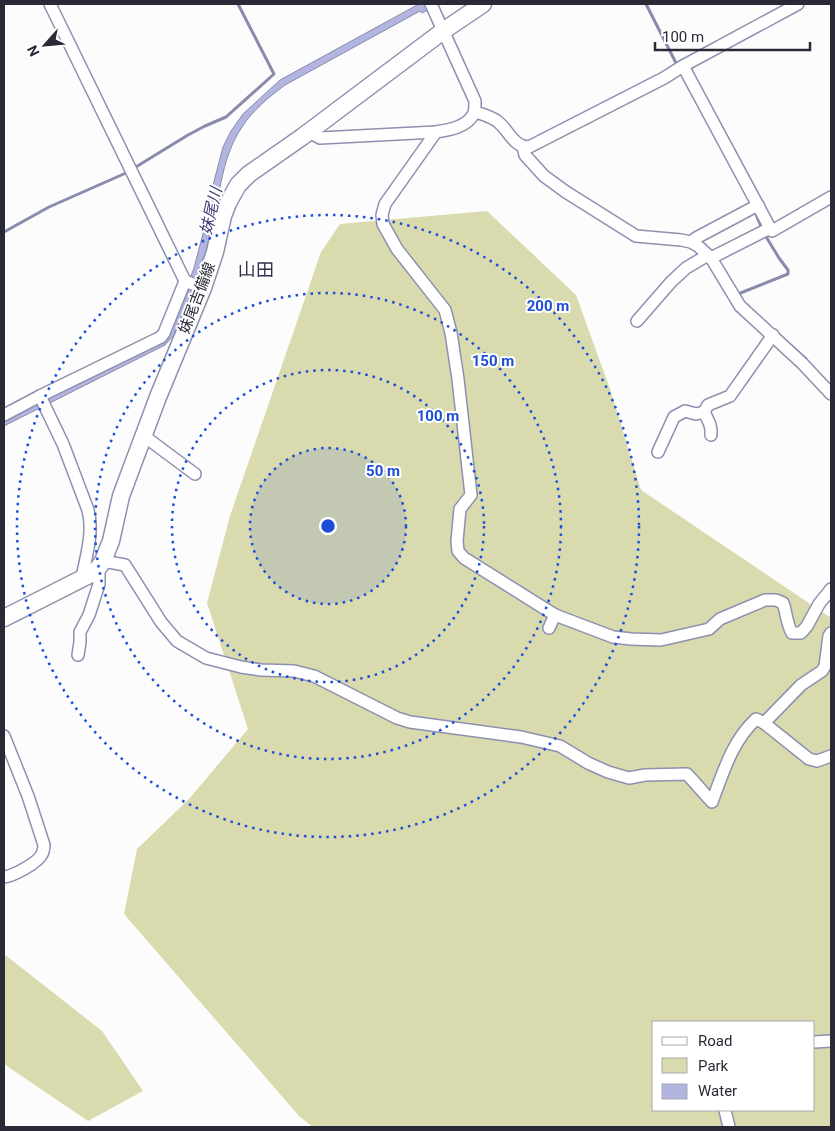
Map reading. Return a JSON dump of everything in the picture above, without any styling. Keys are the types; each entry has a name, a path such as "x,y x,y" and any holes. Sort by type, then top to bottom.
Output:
{"main road":[{"name":"妹尾吉備線","path":"101,564 111,541 121,496 201,288 214,252 223,216 238,185 249,174 483,4"},
{"path":"4,618 93,572 101,564"}],"street":[{"path":"50,4 186,281 201,288"},
{"path":"474,112 491,117 499,122 518,144 523,147 529,147 664,78 798,4"},
{"path":"309,132 320,138 436,132 460,126 468,121 474,112 475,101 432,7"},
{"path":"680,68 755,207 765,231"},
{"path":"436,132 385,204 382,215 383,224 397,249 445,310 451,333 458,379 470,495 460,509 457,541 458,551 464,558 555,615 613,637 632,639 660,640 709,629 720,619 765,600 776,600 783,603 792,632 801,633 819,604 831,590"},
{"path":"523,147 525,156 544,176 636,236 691,242 698,246 710,256 740,306 802,362 831,394"},
{"path":"637,321 671,282 686,268 765,231 772,231 831,197"},
{"path":"691,242 755,207"},
{"path":"4,415 41,400 161,336 186,281"},
{"path":"658,452 674,417 685,411 696,414 704,412 708,405 730,396 773,336"},
{"path":"41,400 63,444 91,519 91,529 82,578"},
{"path":"704,412 712,429 711,435"},
{"path":"144,436 194,474"},
{"path":"78,655 80,632 89,615 99,584 101,564 125,566 160,622 177,641 206,658 241,667 294,671 314,676 397,718 410,722 521,737 560,746 588,763 628,778 645,775 687,774 712,802 731,753 756,719 764,723 809,759 817,761 831,756"},
{"path":"549,628 555,615"},
{"path":"764,723 801,685 822,671 825,666 831,633"},
{"path":"4,736 28,796 44,846 43,853 36,862 4,877"},
{"path":"815,1042 831,1041"},
{"path":"725,1111 729,1127"}],"green space":[{"path":"487,211 576,295 610,389 641,490 831,618 831,1127 313,1127 299,1116 124,914 137,849 189,799 248,729 207,603 230,516 321,252 340,224"},
{"path":"4,954 102,1031 143,1091 88,1121 4,1064"}],"water":[{"name":"妹尾川","path":"419,4 440,4 422,13 420,11 285,85 262,104 246,121 229,153 209,241 198,276 175,334 165,345 4,426 4,419 162,338 185,292 194,268 223,147 243,114 280,80"}],"waterway":[{"path":"4,232 49,207 126,173 188,135 226,117 274,74 238,4"},
{"path":"646,4 678,67"},
{"path":"755,212 762,229"},
{"path":"739,295 788,274 788,270 765,235"},
{"path":"775,331 806,359"}],"district":[{"name":"山田","path":"256,269"}]}
